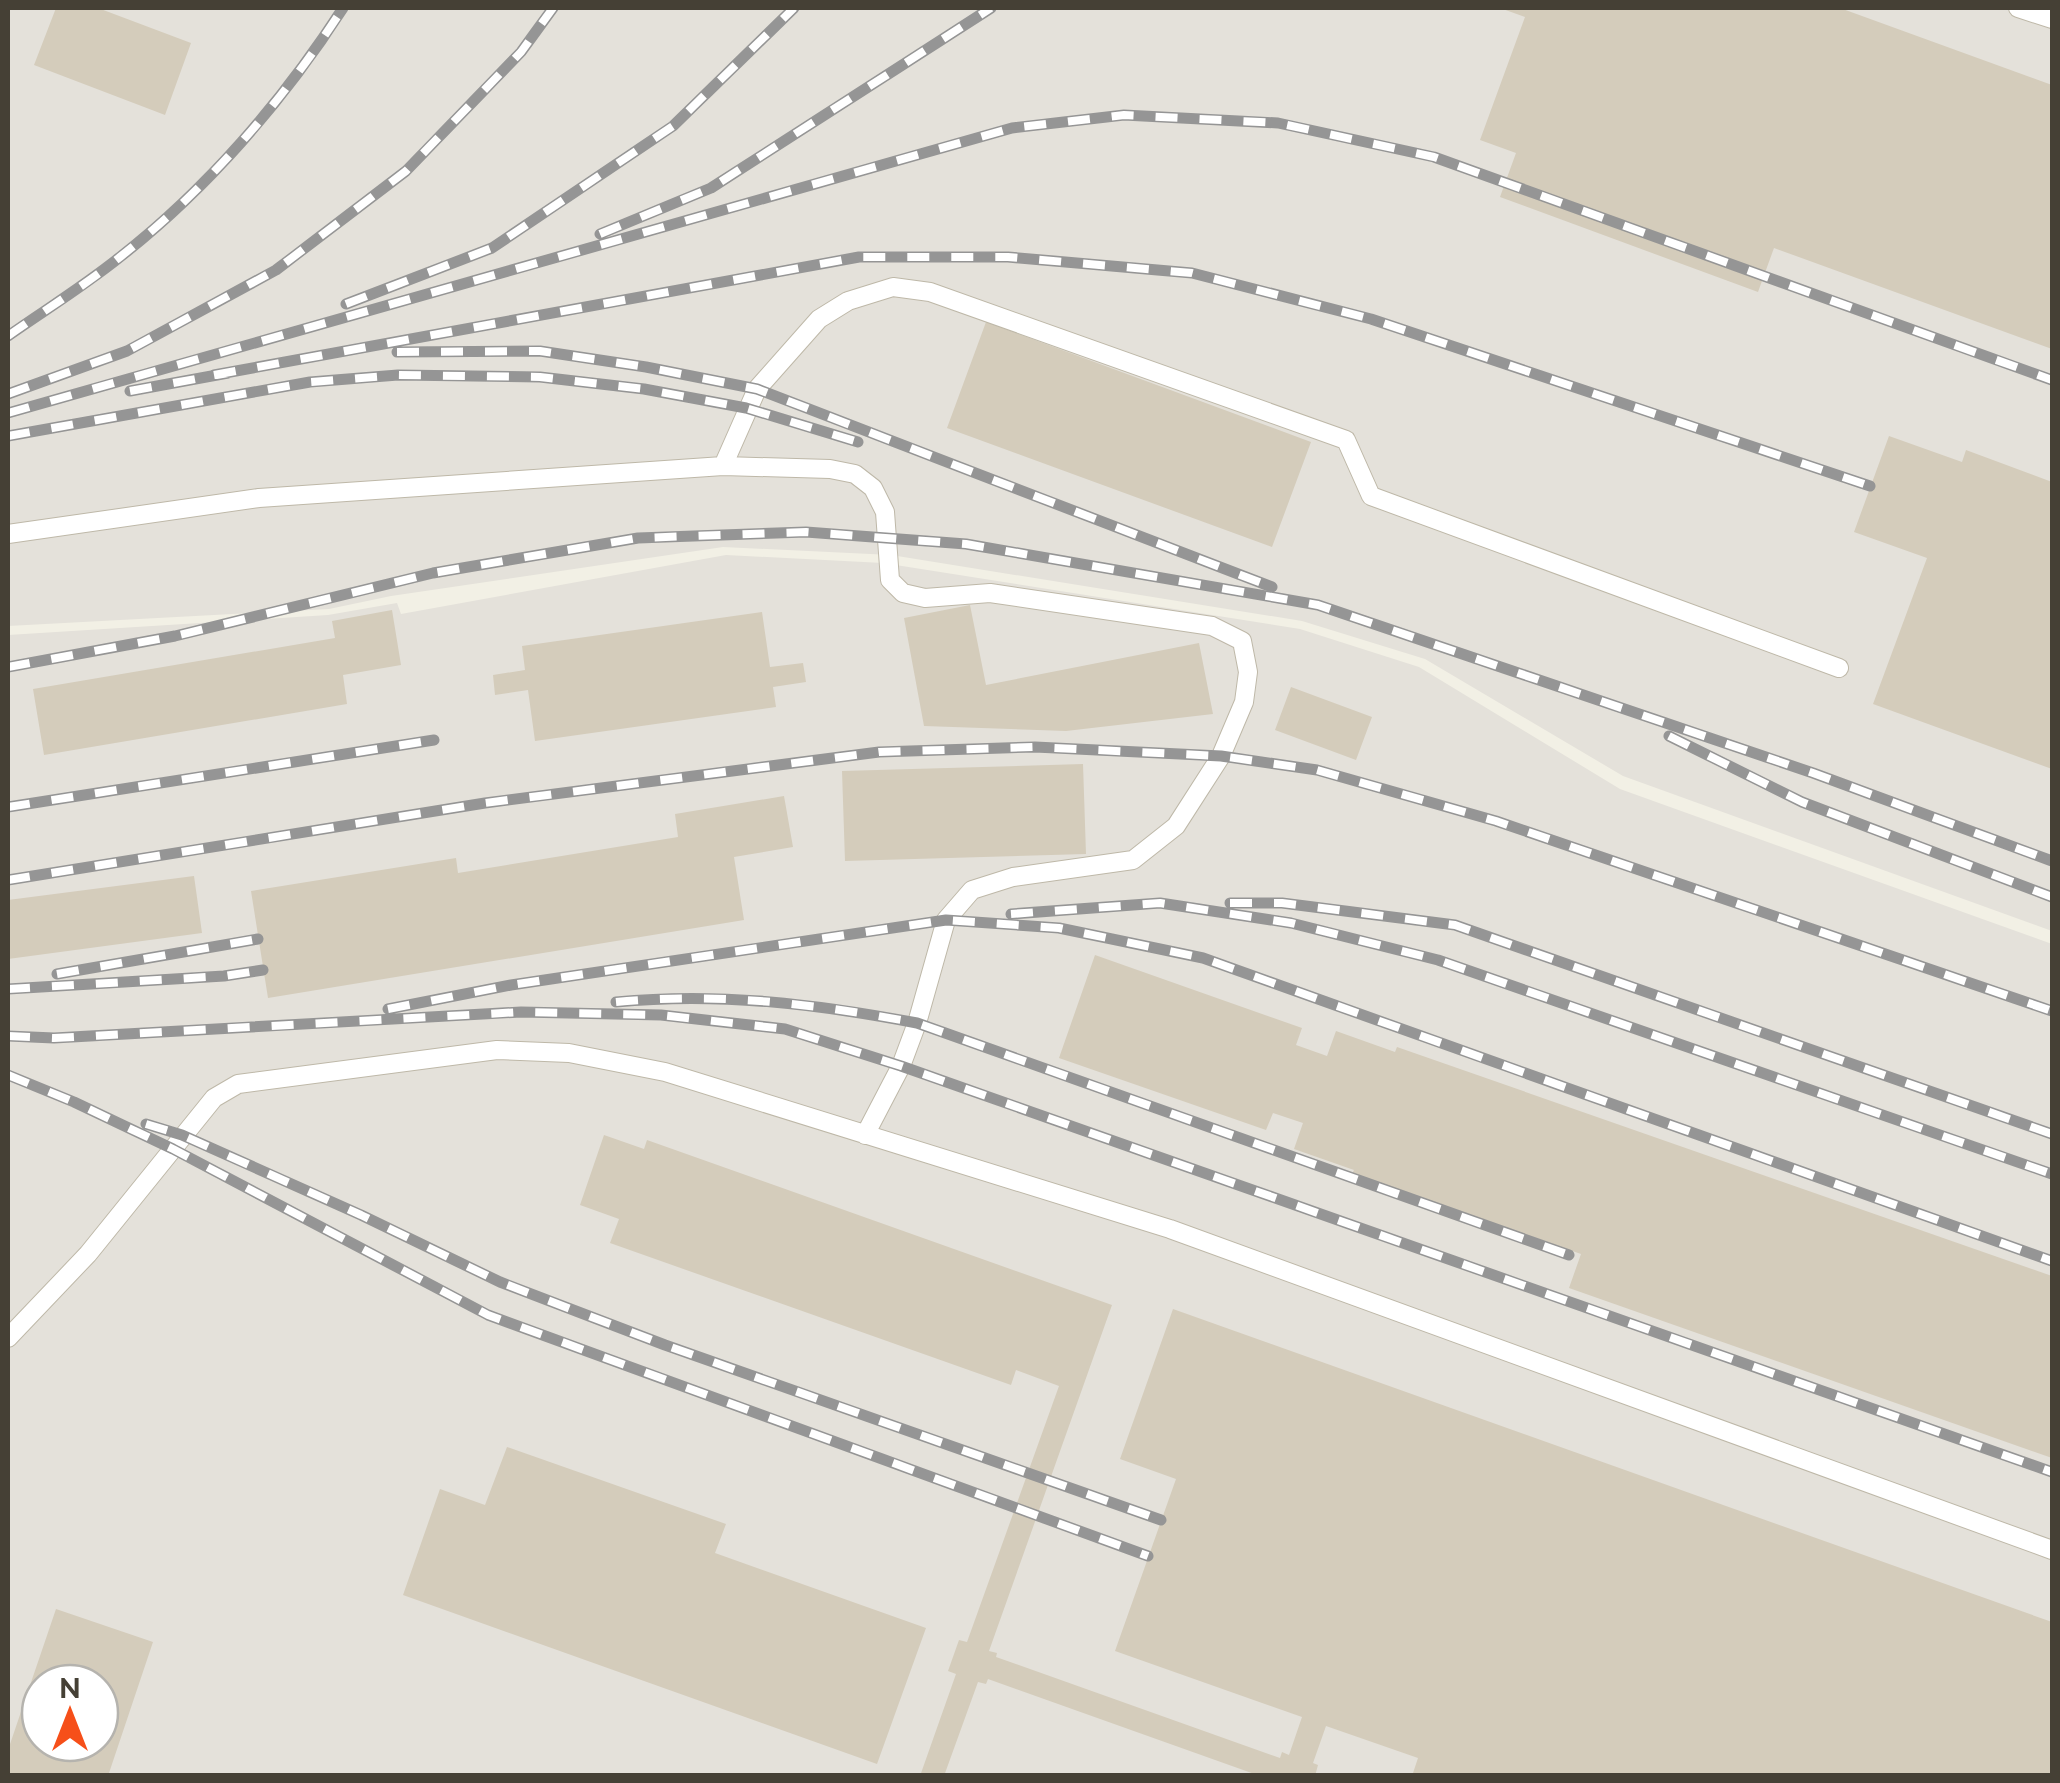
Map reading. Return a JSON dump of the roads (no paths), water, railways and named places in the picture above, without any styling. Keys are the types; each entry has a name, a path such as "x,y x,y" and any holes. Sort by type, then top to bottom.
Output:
{"lane":[{"path":"2018,8 2052,20"},
{"path":"723,466 757,389 819,319 848,301 893,287 930,292 1346,440 1371,496 1839,668"},
{"path":"8,534 259,498 723,466 830,469 855,474 874,488 884,512 890,580 903,594 925,598 990,593 1212,626 1242,641 1248,672 1244,702 1222,756 1176,826 1133,860 1013,877 972,890 946,920 918,1023 866,1135"},
{"path":"8,1338 88,1254 214,1098 238,1084 496,1050 569,1053 665,1072 1170,1228 2052,1550"}],"railway":[{"path":"8,336 106,268 213,173 269,110 343,8"},
{"path":"8,394 127,351 276,270 406,171 521,52 553,8"},
{"path":"346,304 492,248 673,126 794,8"},
{"path":"600,234 711,188 991,8"},
{"path":"8,413 1012,128 1124,115 1278,123 1434,157 2052,380"},
{"path":"214,375 859,257 1008,257 1192,273 1371,319 1870,486"},
{"path":"397,352 540,351 757,389 1272,587"},
{"path":"130,391 228,373"},
{"path":"8,436 310,382 398,375 540,377 644,389 746,408 858,442"},
{"path":"8,667 175,636 433,573 638,538 806,532 966,544 1318,605 1813,773 2052,861"},
{"path":"1669,736 1802,802 2052,897"},
{"path":"8,807 434,740"},
{"path":"8,880 485,803 879,752 1035,747 1221,756 1317,770 1496,821 2052,1011"},
{"path":"1011,914 1160,903 1291,923 1438,960 2052,1174"},
{"path":"1230,903 1282,903 1455,925 2052,1134"},
{"path":"388,1009 511,985 946,920 1059,928 1203,958 2052,1261"},
{"path":"57,974 258,939"},
{"path":"8,989 224,976 263,970"},
{"path":"616,1002 730,999 842,1010 917,1023 1569,1255"},
{"path":"8,1036 54,1038 521,1012 661,1015 785,1029 901,1066 2052,1472"},
{"path":"8,1075 173,1149 488,1315 1148,1556"},
{"path":"146,1124 182,1135 500,1282 665,1345 1161,1520"}]}
